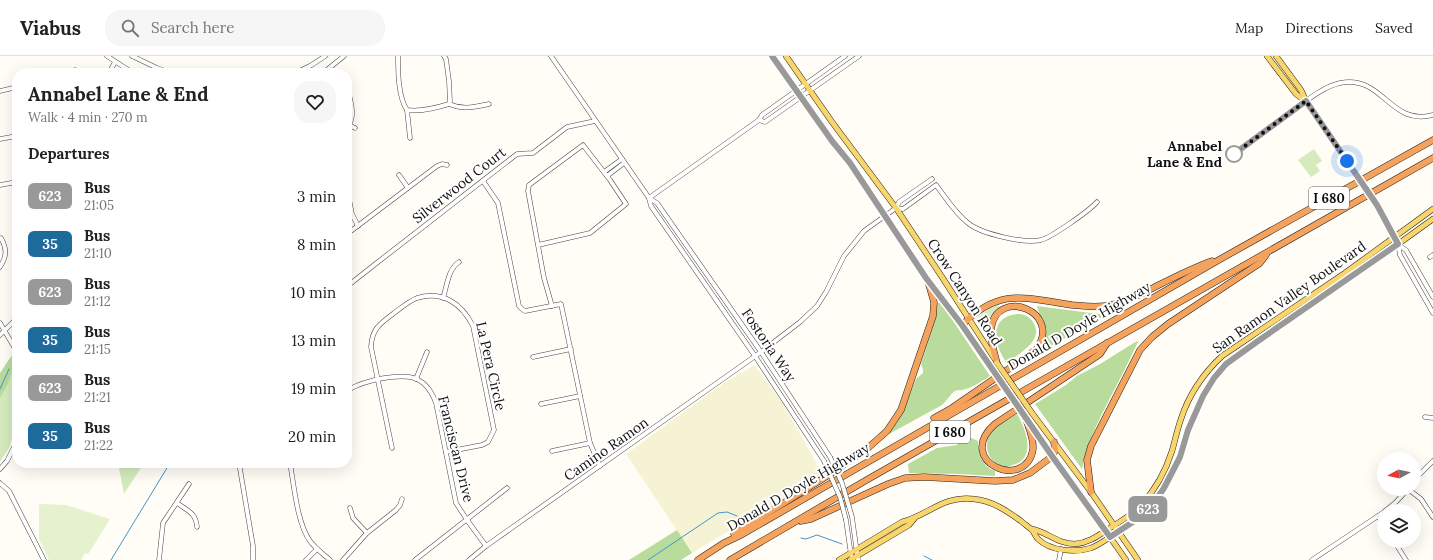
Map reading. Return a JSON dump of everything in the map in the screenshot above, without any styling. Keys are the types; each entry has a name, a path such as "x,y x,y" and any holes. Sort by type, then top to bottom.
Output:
{"highway":[{"name":"Donald D Doyle Highway","path":"698,560 1224,257 1433,140"},
{"name":"Donald D Doyle Highway","path":"730,560 1107,342 1160,314 1433,158"},
{"path":"1091,492 1087,460 1091,446 1140,350 1159,331 1234,279 1260,263 1268,252"},
{"path":"962,325 974,314 992,302 1013,297 1087,306 1113,305 1203,264 1224,257"},
{"path":"724,544 733,535 870,447 882,437 892,425 901,410 933,316 934,302 926,278"},
{"path":"913,435 924,424 952,408 1036,350 1042,339 1042,326 1030,310 1012,306 1001,311 992,322 991,338 997,362"},
{"path":"1025,416 1032,442 1030,457 1025,463 1014,470 1000,470 993,466 984,455 982,448 985,435 989,430 995,424 1072,371 1100,354 1107,342"},
{"path":"794,523 811,519 897,481 924,477 995,481 1013,480 1030,473 1052,456 1055,451 1054,442"}],"main road":[{"name":"Crow Canyon Road","path":"772,56 832,141 850,163 926,278 962,325 1126,560"},
{"name":"Crow Canyon Road","path":"786,56 832,122 896,208 968,319 1032,413 1091,492 1138,560"},
{"path":"1266,56 1296,94 1306,101"},
{"path":"1276,56 1301,90 1306,101 1377,205 1398,244"},
{"name":"San Ramon Valley Boulevard","path":"839,560 902,522 914,519 934,507 956,499 974,499 998,506 1032,529 1038,530 1057,541 1074,544 1087,542 1094,538 1141,505 1157,483 1171,453 1181,419 1192,394 1209,369 1222,356 1338,277 1433,209"},
{"name":"San Ramon Valley Boulevard","path":"1032,529 1037,538 1045,544 1069,550 1085,549 1091,548 1119,532 1136,520 1153,504 1164,488 1180,457 1188,430 1203,396 1214,378 1226,364 1433,219"},
{"name":"San Ramon Valley Boulevard","path":"851,560 858,558 909,525 914,519"},
{"path":"889,537 903,525 902,522"}],"street":[{"path":"107,56 125,68"},
{"path":"132,56 156,68"},
{"path":"306,68 325,56"},
{"path":"329,68 344,56"},
{"path":"398,56 401,95 403,104 407,110 410,138"},
{"name":"Fostoria Way","path":"551,56 649,198 651,206 755,356 824,461 840,498 846,520 851,560"},
{"path":"649,198 759,120 762,115 845,56"},
{"path":"759,120 765,122 859,56"},
{"path":"446,57 451,98 449,104"},
{"path":"112,68 115,62"},
{"path":"1234,154 1306,101 1330,86 1340,83 1351,83 1371,88 1391,105 1406,114 1423,117 1433,115"},
{"path":"0,91 12,88"},
{"path":"407,110 414,111 449,104 458,108 489,104"},
{"path":"352,106 352,118"},
{"name":"Silverwood Court","path":"352,282 517,154 533,153 567,127 595,121"},
{"path":"0,138 12,137"},
{"path":"538,245 590,233 626,204 583,145 529,184 528,191 544,278 552,306"},
{"path":"605,174 623,161"},
{"path":"352,230 437,166 442,164 447,165"},
{"path":"399,175 408,188"},
{"path":"932,179 899,202 896,208 903,209 936,185 952,206 969,224 992,235 1032,241 1049,237 1091,208 1097,202"},
{"path":"483,181 498,203 519,306 525,311 561,304 590,443 600,466"},
{"path":"0,185 12,183"},
{"name":"Fostoria Way","path":"649,198 657,203 699,263 761,352 830,457 842,483 852,517 858,558"},
{"name":"Camino Ramon","path":"469,560 486,546 761,352 800,322 817,306 826,292 844,256 864,231 896,208"},
{"path":"352,214 358,226"},
{"path":"0,267 6,254 5,246 1,238"},
{"path":"1398,244 1406,250 1433,297"},
{"path":"1398,244 1400,255 1433,313"},
{"path":"443,298 452,270 455,264 459,262"},
{"path":"694,268 699,263"},
{"name":"La Pera Circle","path":"392,448 371,347 374,332 378,326 408,303 417,298 431,296 443,298 462,308 473,326 494,430 488,442 482,445 446,452"},
{"path":"0,322 12,343"},
{"path":"0,335 12,323"},
{"path":"533,357 571,349"},
{"path":"352,388 362,383 397,376 406,376 416,379 427,352"},
{"name":"Franciscan Drive","path":"416,379 430,390 436,403 456,502 486,546"},
{"path":"541,404 580,396"},
{"path":"1425,416 1431,416 1433,418"},
{"path":"552,451 590,443"},
{"path":"0,469 7,461 12,451"},
{"path":"1421,473 1433,461"},
{"path":"240,468 253,546 253,560"},
{"path":"291,468 304,531 317,549 330,560"},
{"path":"0,483 9,491 44,560"},
{"path":"159,560 163,523 188,484"},
{"path":"415,560 507,488"},
{"path":"1394,504 1402,496"},
{"path":"1417,496 1421,499 1433,517"},
{"path":"343,560 367,533 396,510 402,500"},
{"path":"177,503 194,515 197,520 197,527"},
{"path":"350,508 353,518 367,533"},
{"path":"1312,560 1377,517"},
{"path":"1398,548 1406,560"},
{"path":"306,560 317,549"},
{"path":"1059,560 1061,549"}],"shaded area":[{"path":"755,366 783,404 822,475 692,553 626,454 724,383"}],"green space":[{"path":"1314,149 1322,161 1316,165 1320,171 1311,177 1298,160"},
{"path":"936,303 941,303 990,376 969,388 955,391 942,405 889,434 888,433 904,409 916,379 923,373 921,364 934,323"},
{"path":"998,305 1000,308 991,318 987,331 984,334 975,319 989,309"},
{"path":"1037,306 1106,315 1040,352 1039,351 1043,344 1045,333"},
{"path":"1022,314 1030,318 1036,329 1036,335 1024,351 1007,363 999,349 996,333 1001,321 1008,316"},
{"path":"1137,341 1138,342 1093,433 1082,469 1035,404 1066,385 1077,376 1100,364"},
{"path":"12,355 12,372 8,384 0,398 0,373"},
{"path":"12,372 12,439 9,448 0,462 0,398 8,384"},
{"path":"1017,414 1023,425 1027,438 1027,451 1020,462 1008,467 992,460 988,452 987,443 993,430"},
{"path":"964,435 978,441 982,459 987,466 995,471 995,476 909,473 908,464 937,448 957,445"},
{"path":"119,468 141,468 124,494"},
{"path":"39,505 66,505 110,519 89,553 84,554 81,560 49,560 39,539"},
{"path":"677,530 692,553 681,560 629,560"}],"waterway":[{"path":"0,389 9,369"},
{"path":"111,560 167,468"},
{"path":"648,560 718,513 727,512 737,516"},
{"path":"801,538 806,539 817,535 842,544"},
{"path":"924,556 932,560"}],"bus line":[{"name":"623","path":"772,56 832,141 850,163 926,278 962,325 1110,537 1136,520 1153,504 1164,488 1180,457 1188,430 1203,396 1214,378 1226,364 1398,244 1377,205 1306,101 1234,154"}],"place":[{"name":"Annabel Lane & End","path":"1234,154"}],"route":[{"path":"1234,154 1306,101 1347,161"}]}
